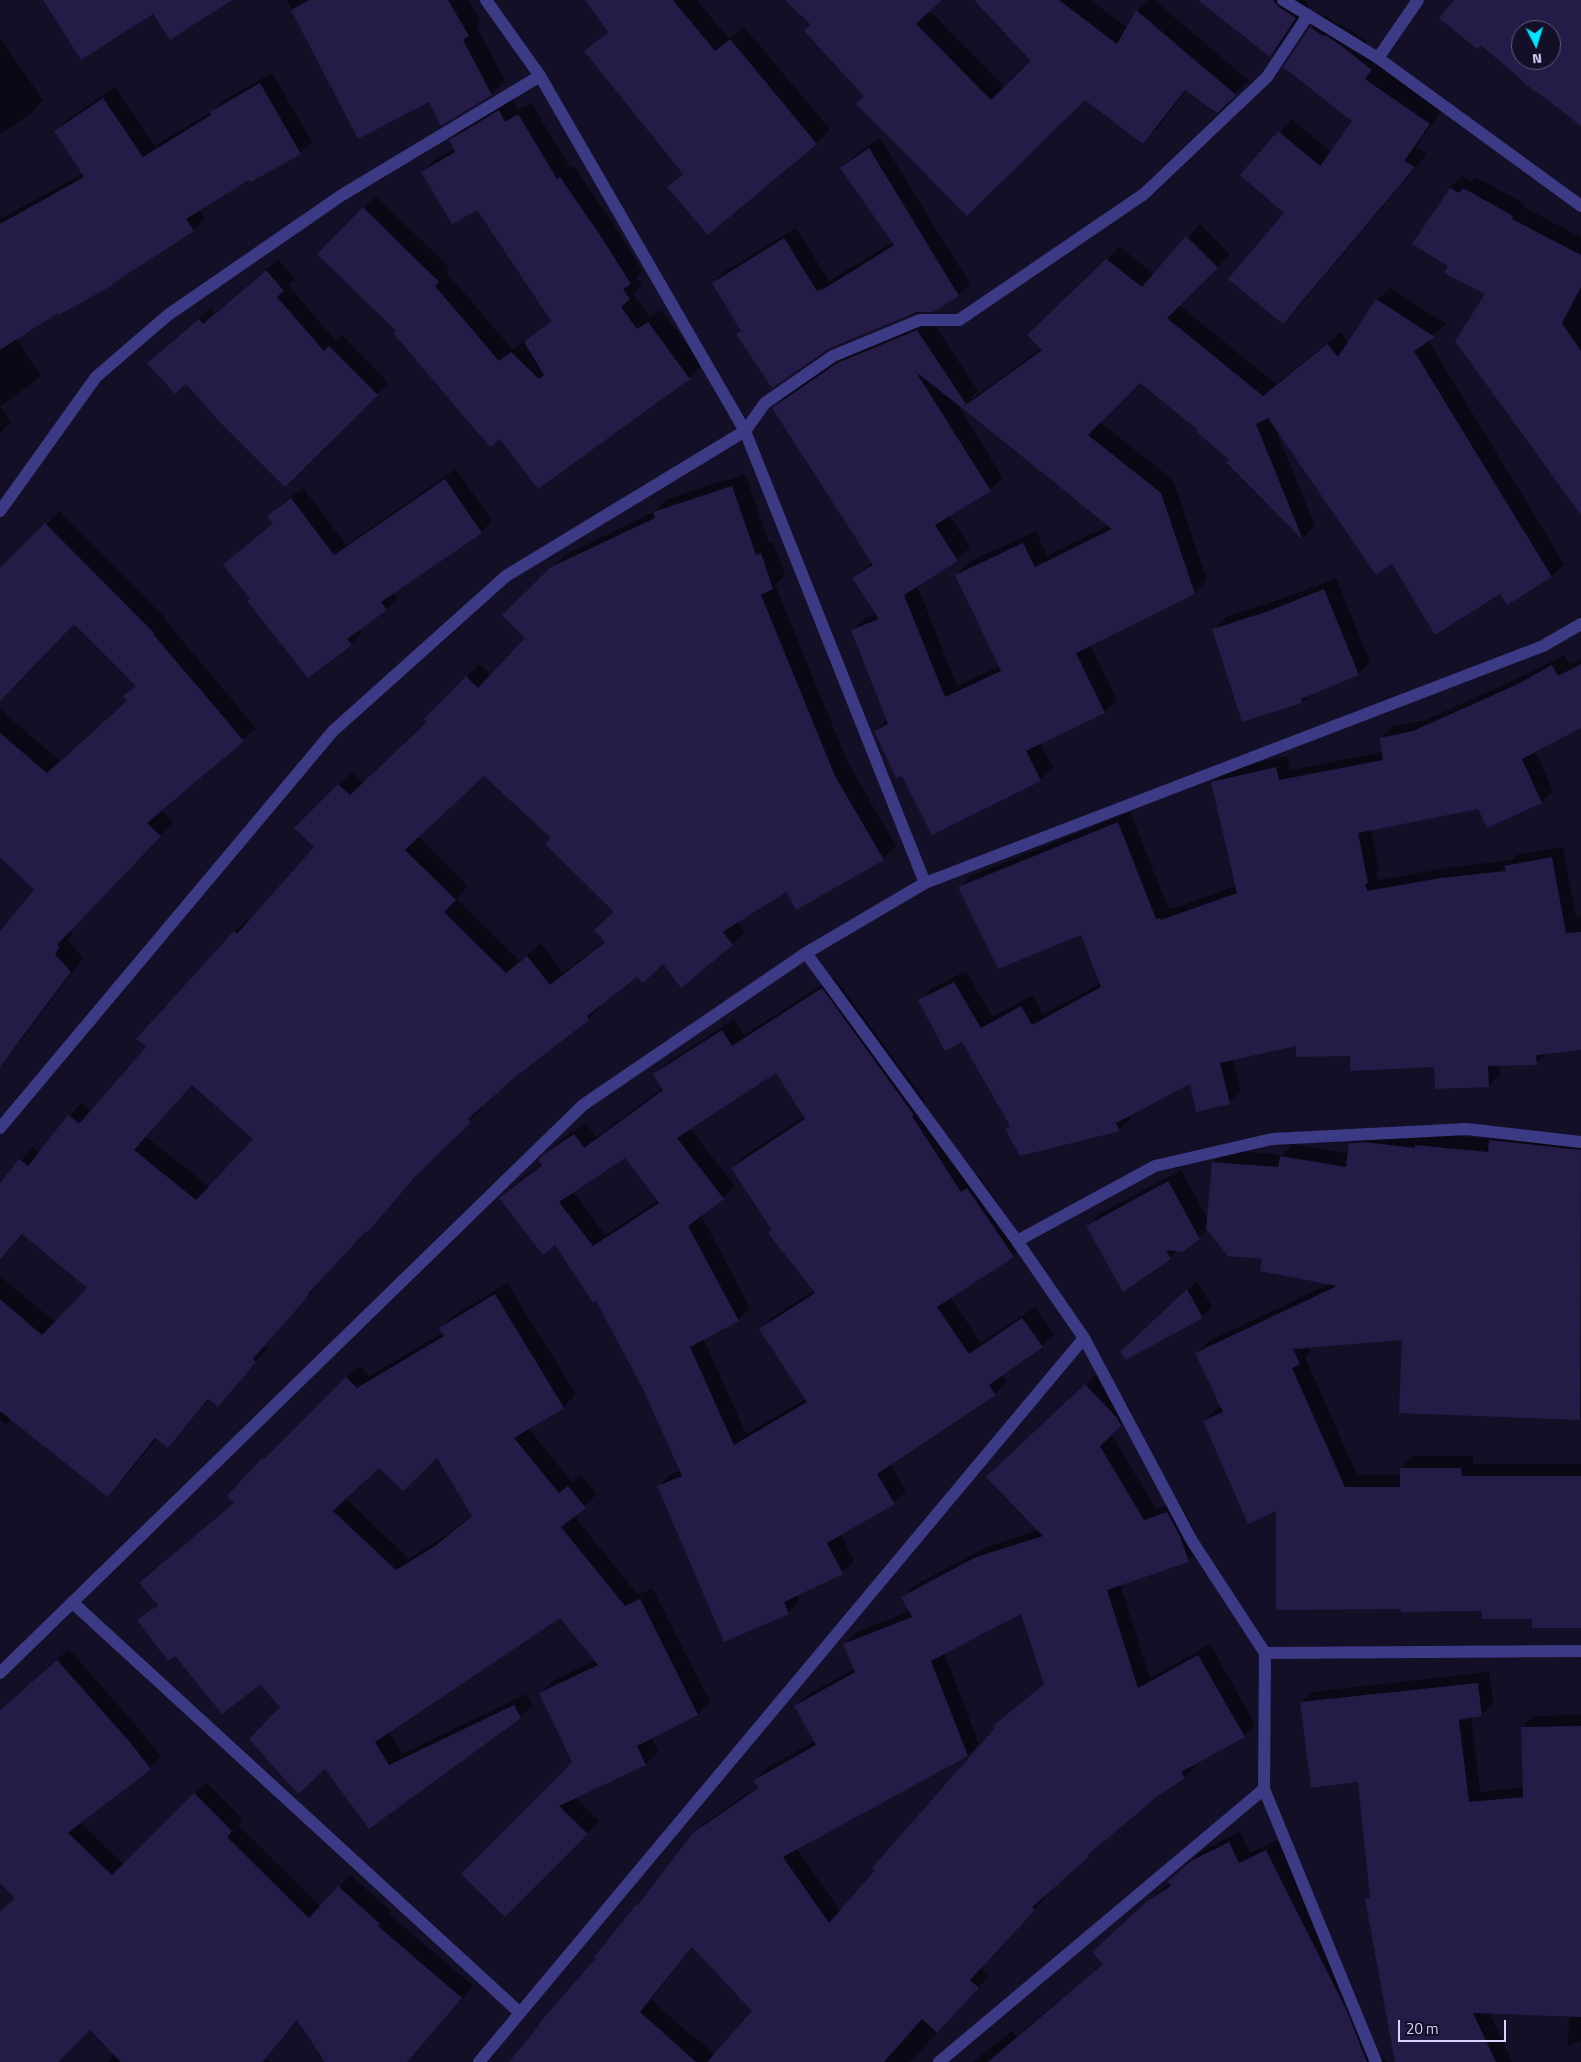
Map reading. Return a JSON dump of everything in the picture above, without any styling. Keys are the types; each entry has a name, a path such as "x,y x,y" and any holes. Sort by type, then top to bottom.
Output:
{"street":[{"path":"486,0 540,76 745,431 925,883"},
{"path":"1283,0 1378,58 1581,206"},
{"path":"1378,58 1418,0"},
{"path":"0,1128 333,731 506,576 745,431 765,403 833,356 920,320 958,320 1144,194 1267,77 1308,14"},
{"path":"0,511 96,377 168,315 342,195 540,76"},
{"path":"0,1673 583,1105 806,953 925,883 1543,646 1581,624"},
{"path":"806,953 1017,1241 1084,1338 1192,1541 1265,1653 1264,1790 1376,2062"},
{"path":"1017,1241 1155,1166 1272,1139 1467,1129 1581,1142"},
{"path":"479,2062 1084,1338"},
{"path":"72,1602 519,2012"},
{"path":"1265,1653 1581,1651"},
{"path":"939,2062 1264,1790"}],"building":[{"path":"43,0 232,0 170,40 153,14 81,60"},
{"path":"309,0 448,0 469,36 463,40 492,95 441,126 429,102 358,139 291,10"},
{"path":"585,0 673,0 715,51 730,39 817,144 708,235 667,187 683,174 584,51 608,32"},
{"path":"785,0 942,0 916,24 991,100 1031,61 974,0 1059,0 1117,44 1136,10 1236,95 1217,113 1185,90 1143,144 1085,100 967,216 856,104 864,96 804,31 811,25"},
{"path":"1198,0 1273,0 1279,7 1296,18 1270,57"},
{"path":"1454,0 1581,0 1581,126 1535,92 1481,45 1477,49 1439,18"},
{"path":"1310,27 1339,44 1372,70 1365,79 1430,124 1404,161 1415,167 1283,324 1228,279 1284,213 1240,175 1278,131 1320,166 1352,121 1283,67"},
{"path":"260,83 301,154 251,182 249,180 186,219 194,231 113,285 59,315 58,313 0,350 0,224 84,177 54,131 103,98 143,157 211,115 210,112"},
{"path":"499,110 505,122 518,114 557,179 560,177 631,284 623,289 630,299 621,307 637,329 648,322 690,379 538,489 500,439 490,447 393,333 396,331 317,254 363,207 439,282 435,286 499,361 511,352 539,379 544,375 524,342 551,321 477,210 452,224 421,172 455,152 449,140"},
{"path":"869,148 959,296 933,312 917,312 830,348 772,388 736,334 741,331 712,283 784,238 817,291 822,290 894,245 840,168"},
{"path":"1450,188 1459,193 1463,188 1513,216 1512,219 1581,255 1581,287 1562,323 1581,351 1581,515 1455,341 1485,294 1444,273 1448,266 1412,244"},
{"path":"1186,236 1218,268 1167,318 1263,396 1327,344 1338,357 1376,299 1435,337 1414,351 1552,577 1507,605 1500,594 1435,635 1392,564 1376,575 1268,418 1256,424 1303,540 1226,462 1229,460 1196,431 1198,430 1140,383 1088,435 1161,493 1195,594 1076,653 1105,713 1026,751 1041,781 932,835 902,776 896,778 874,731 888,724 851,630 879,619 852,578 873,565 772,408 837,363 917,330 966,404 962,408 1042,350 1027,335 1106,259 1142,287","holes":["916,372 1112,529 1035,567 1023,543 955,575 1001,671 945,697 904,595 958,561 935,525 991,491"]},
{"path":"266,270 284,291 277,297 324,351 329,346 378,395 285,487 216,418 186,384 175,394 147,363 199,319 203,324"},
{"path":"445,479 482,533 381,602 387,610 347,639 352,645 308,678 247,601 250,599 223,565 273,523 267,516 291,498 334,555"},
{"path":"732,486 756,555 761,553 773,589 761,595 835,776 884,860 796,910 786,892 723,932 733,945 681,988 663,964 643,983 637,977 587,1016 589,1020 515,1077 468,1119 471,1122 415,1177 368,1232 366,1231 308,1294 253,1359 256,1362 218,1407 208,1399 168,1448 155,1438 108,1497 0,1411 0,1299 42,1335 87,1288 22,1234 0,1260 0,1183 19,1159 28,1166 68,1115 79,1124 146,1047 136,1039 234,931 237,934 314,847 294,828 338,784 350,795 427,722 424,719 466,676 478,688 525,638 502,615 551,567 655,518 653,512","holes":["484,776 551,838 545,844 614,912 594,930 605,942 550,985 527,956 506,973 444,912 456,900 405,850","192,1085 253,1139 196,1200 134,1150"]},
{"path":"45,523 154,633 244,741 147,823 161,836 57,945 60,947 55,954 71,972 0,1067 0,931 34,890 0,857 0,733 47,773 127,701 123,696 136,686 74,624 0,701 0,568"},
{"path":"1324,589 1359,675 1301,699 1302,703 1242,722 1212,629 1266,612"},
{"path":"1581,664 1581,728 1522,759 1542,803 1487,828 1478,809 1358,833 1368,883 1365,884 1367,891 1440,878 1506,871 1504,866 1552,857 1566,933 1581,932 1581,1050 1536,1055 1537,1065 1488,1066 1489,1087 1435,1089 1434,1067 1350,1071 1350,1056 1296,1057 1296,1046 1220,1063 1230,1104 1196,1112 1190,1084 1116,1123 1120,1131 1020,1156 1005,1129 1010,1126 962,1042 945,1051 918,1000 954,982 981,1028 1021,1006 1032,1025 1101,987 1081,935 998,969 958,887 1118,822 1156,919 1160,918 1161,920 1237,893 1211,782 1276,767 1279,780 1383,760 1379,738 1413,731 1518,684 1552,665 1558,676"},
{"path":"822,988 914,1115 912,1116 961,1192 967,1188 1014,1257 937,1307 969,1354 1022,1318 1043,1347 989,1385 996,1395 877,1474 895,1504 827,1543 843,1574 784,1602 789,1614 724,1642 657,1486 682,1476 644,1391 596,1301 593,1303 555,1245 543,1255 499,1198 542,1165 538,1160 544,1154 574,1134 584,1148 663,1090 653,1074 722,1030 732,1046","holes":["776,1073 805,1119 731,1168 772,1230 768,1233 815,1293 759,1329 807,1402 734,1445 690,1347 739,1321 688,1226 724,1199 677,1138","625,1158 659,1203 593,1246 559,1202"]},
{"path":"1489,1140 1581,1150 1580,1420 1399,1413 1402,1340 1293,1349 1300,1364 1292,1368 1345,1487 1400,1487 1400,1468 1461,1468 1462,1476 1581,1476 1581,1628 1532,1628 1532,1619 1482,1619 1482,1611 1401,1612 1401,1609 1276,1610 1276,1511 1248,1524 1203,1421 1223,1412 1195,1353 1337,1286 1260,1271 1262,1259 1228,1256 1206,1229 1212,1162 1278,1167 1280,1156 1346,1167 1349,1143 1364,1142 1415,1148 1415,1145 1488,1152"},
{"path":"1168,1181 1200,1239 1182,1252 1166,1250 1171,1259 1123,1292 1086,1226"},
{"path":"1187,1289 1203,1318 1126,1360 1120,1352"},
{"path":"495,1294 564,1408 514,1438 559,1493 568,1486 586,1508 561,1527 625,1606 640,1599 698,1715 637,1746 646,1765 559,1806 588,1834 505,1917 461,1874 572,1762 539,1693 598,1665 560,1618 375,1742 389,1765 514,1705 521,1718 369,1829 325,1769 298,1794 249,1739 280,1707 260,1685 222,1714 175,1656 168,1661 137,1620 158,1605 139,1583 234,1503 227,1496 262,1458 264,1459 346,1377 357,1388 444,1336 439,1328","holes":["437,1458 472,1516 435,1546 396,1570 333,1511 379,1468 403,1491"]},
{"path":"1085,1384 1117,1418 1121,1426 1100,1446 1144,1520 1167,1512 1180,1536 1189,1562 1107,1590 1138,1688 1198,1655 1245,1737 1181,1772 1185,1778 1158,1796 1088,1855 1089,1857 1032,1907 1035,1910 970,1980 979,1988 937,2033 922,2019 884,2062 707,2062 752,2011 692,1947 640,2012 696,2062 509,2062 539,2023 596,1958 594,1957 637,1906 693,1833 758,1788 754,1780 816,1745 794,1706 855,1672 843,1644 912,1617 901,1597 976,1557 1043,1536 986,1477","holes":["1021,1614 1044,1684 993,1726 995,1728 872,1868 875,1870 829,1923 783,1857 968,1756 931,1661"]},
{"path":"57,1660 129,1741 151,1769 68,1833 112,1875 194,1793 232,1831 227,1837 309,1918 338,1886 380,1924 378,1926 462,1998 407,2062 325,2062 297,2020 263,2062 121,2062 90,2030 58,2062 0,2062 0,1912 15,1898 0,1883 0,1710"},
{"path":"1478,1683 1482,1716 1459,1720 1469,1802 1523,1797 1521,1727 1581,1726 1581,2017 1473,2013 1496,2062 1395,2062 1365,1899 1370,1898 1358,1782 1311,1788 1300,1702"},
{"path":"1229,1842 1239,1863 1266,1850 1346,2009 1367,2062 988,2062 1103,1964 1092,1952 1147,1901 1171,1886 1168,1881 1191,1861"}]}
